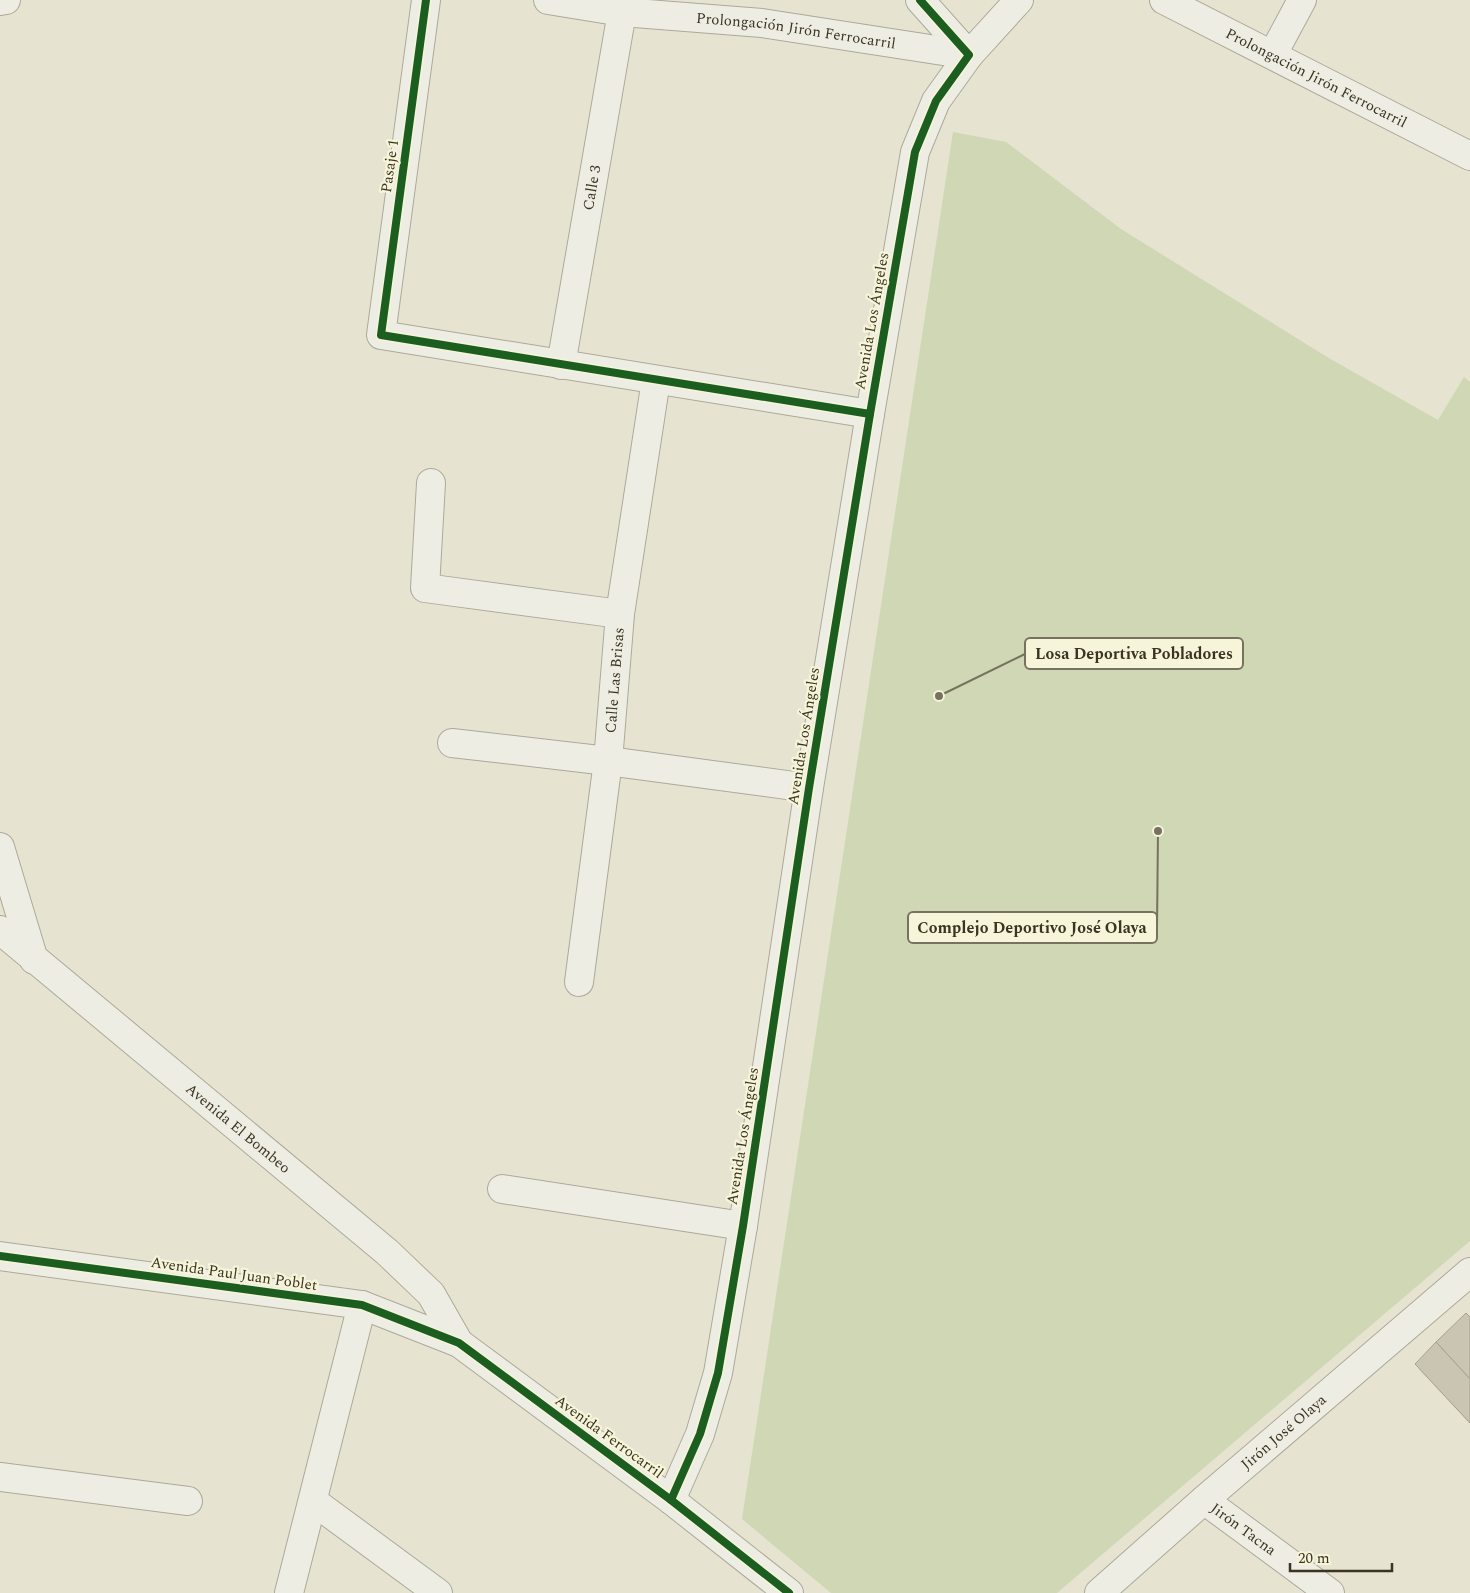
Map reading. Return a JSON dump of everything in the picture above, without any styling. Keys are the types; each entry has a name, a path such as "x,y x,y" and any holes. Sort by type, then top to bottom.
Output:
{"street":[{"path":"0,1 6,0"},
{"name":"Pasaje 1","path":"426,0 381,336 561,365"},
{"name":"Prolongación Jirón Ferrocarril","path":"548,0 622,12 762,23 969,55"},
{"path":"920,0 969,55 1019,0"},
{"name":"Prolongación Jirón Ferrocarril","path":"1164,0 1470,156"},
{"path":"1273,54 1302,0"},
{"name":"Calle 3","path":"561,365 622,12"},
{"name":"Avenida Los Ángeles","path":"671,1500 700,1434 718,1373 743,1226 809,788 915,152 936,101 969,55"},
{"path":"561,365 870,414"},
{"name":"Calle Las Brisas","path":"579,982 608,761 620,614 656,380"},
{"path":"431,483 425,588 620,614"},
{"path":"452,743 608,761 809,788"},
{"path":"0,847 34,960"},
{"name":"Avenida El Bombeo","path":"0,930 387,1252 431,1294 459,1343"},
{"path":"502,1189 743,1226"},
{"name":"Avenida Paul Juan Poblet","path":"0,1256 362,1305 459,1343"},
{"name":"Jirón José Olaya","path":"1099,1593 1204,1500 1470,1272"},
{"path":"289,1593 362,1305"},
{"name":"Avenida Ferrocarril","path":"459,1343 671,1500 786,1592"},
{"path":"0,1477 188,1501"},
{"name":"Jirón Tacna","path":"1204,1500 1330,1593"},
{"path":"313,1501 438,1593"}],"green space":[{"path":"953,132 1006,142 1121,229 1327,357 1438,420 1464,377 1470,382 1470,1241 1057,1593 831,1593 742,1519"}],"building":[{"path":"1466,1313 1470,1317 1470,1379 1436,1342"},
{"path":"1436,1342 1470,1379 1470,1423 1415,1364"}],"cycle path":[{"path":"426,0 381,335 870,414"},
{"path":"671,1500 700,1434 718,1373 743,1226 809,788 915,152 936,101 969,55 920,0"},
{"path":"0,1256 362,1305 459,1343 671,1500 789,1593"}],"place":[{"name":"Losa Deportiva Pobladores","path":"939,696"},
{"name":"Complejo Deportivo José Olaya","path":"1158,831"}]}
